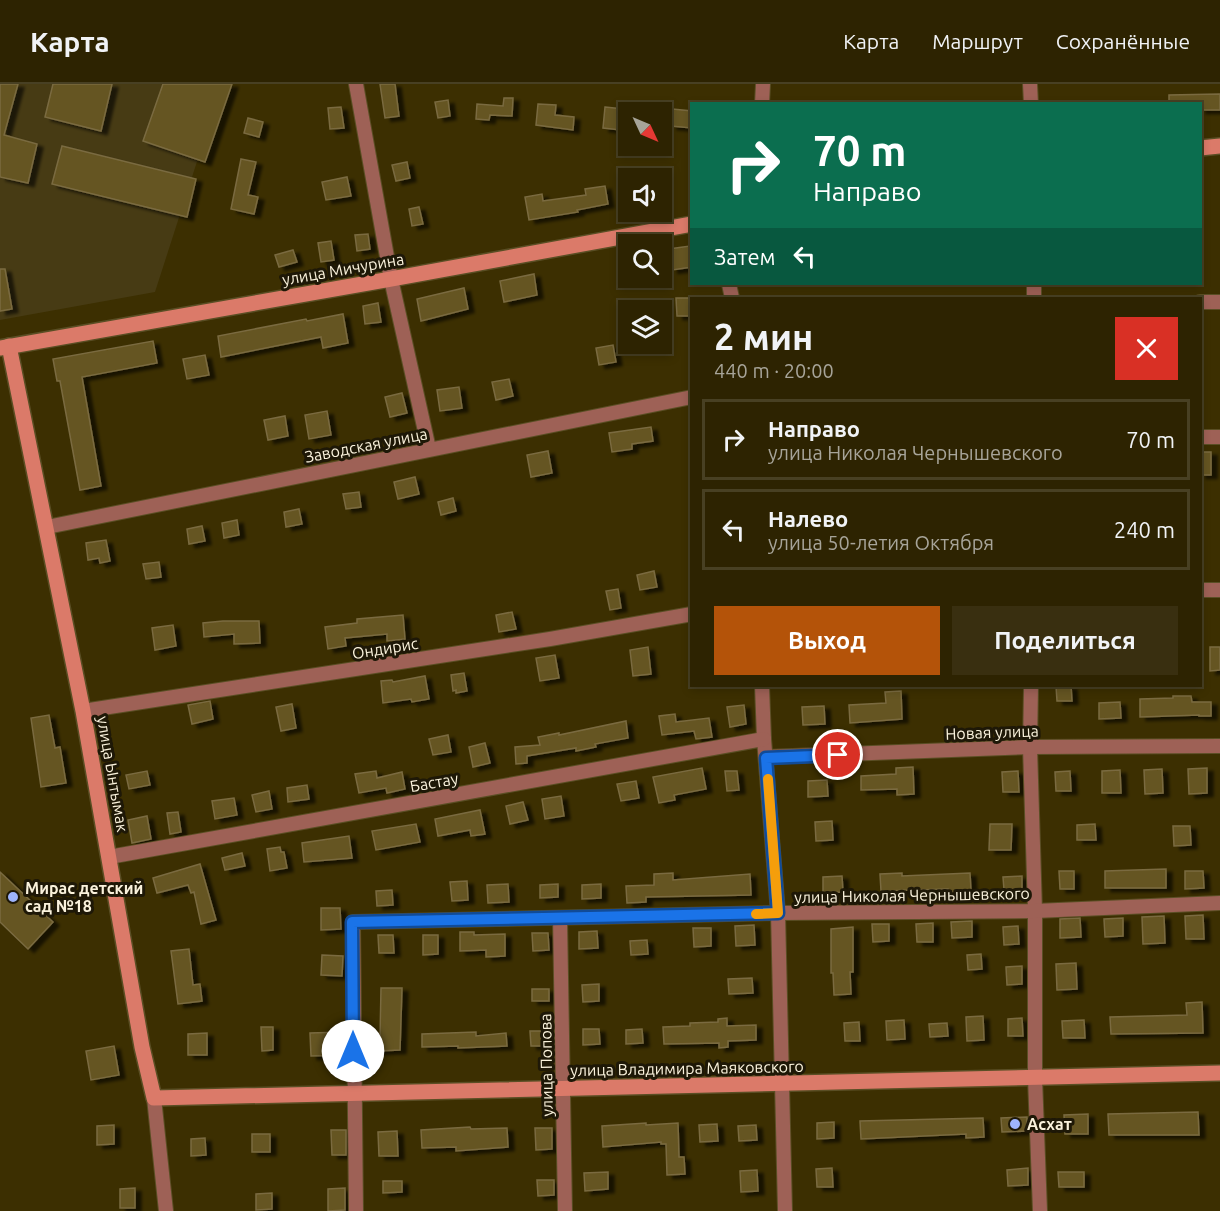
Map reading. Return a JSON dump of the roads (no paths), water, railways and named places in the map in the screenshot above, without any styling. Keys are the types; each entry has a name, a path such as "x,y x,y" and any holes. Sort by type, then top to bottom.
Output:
{"street":[{"path":"356,84 391,279 429,449"},
{"path":"762,102 763,84"},
{"path":"1030,84 1031,102"},
{"path":"1202,148 1220,146"},
{"name":"улица Мичурина","path":"4,347 690,224"},
{"path":"1202,302 1220,302"},
{"name":"улица Ынтымак","path":"4,347 46,527 83,711 142,1047 154,1098 166,1211"},
{"name":"Заводская улица","path":"46,527 690,396"},
{"path":"1202,437 1220,437"},
{"path":"1202,590 1220,590"},
{"name":"Ондирис","path":"83,711 550,639 690,614"},
{"path":"762,687 778,913 785,1211"},
{"path":"1031,687 1035,1078 1040,1211"},
{"name":"Бастау","path":"109,856 764,739"},
{"name":"Новая улица","path":"766,758 1030,747 1220,746"},
{"name":"улица Николая Чернышевского","path":"353,1094 352,922 1035,910 1220,903"},
{"name":"улица Попова","path":"560,918 566,1211"},
{"name":"улица Владимира Маяковского","path":"154,1098 1220,1073"},
{"path":"353,1094 356,1211"}],"place":[{"name":"Мирас детский сад №18","path":"13,897"},
{"name":"Асхат","path":"1015,1124"}]}
